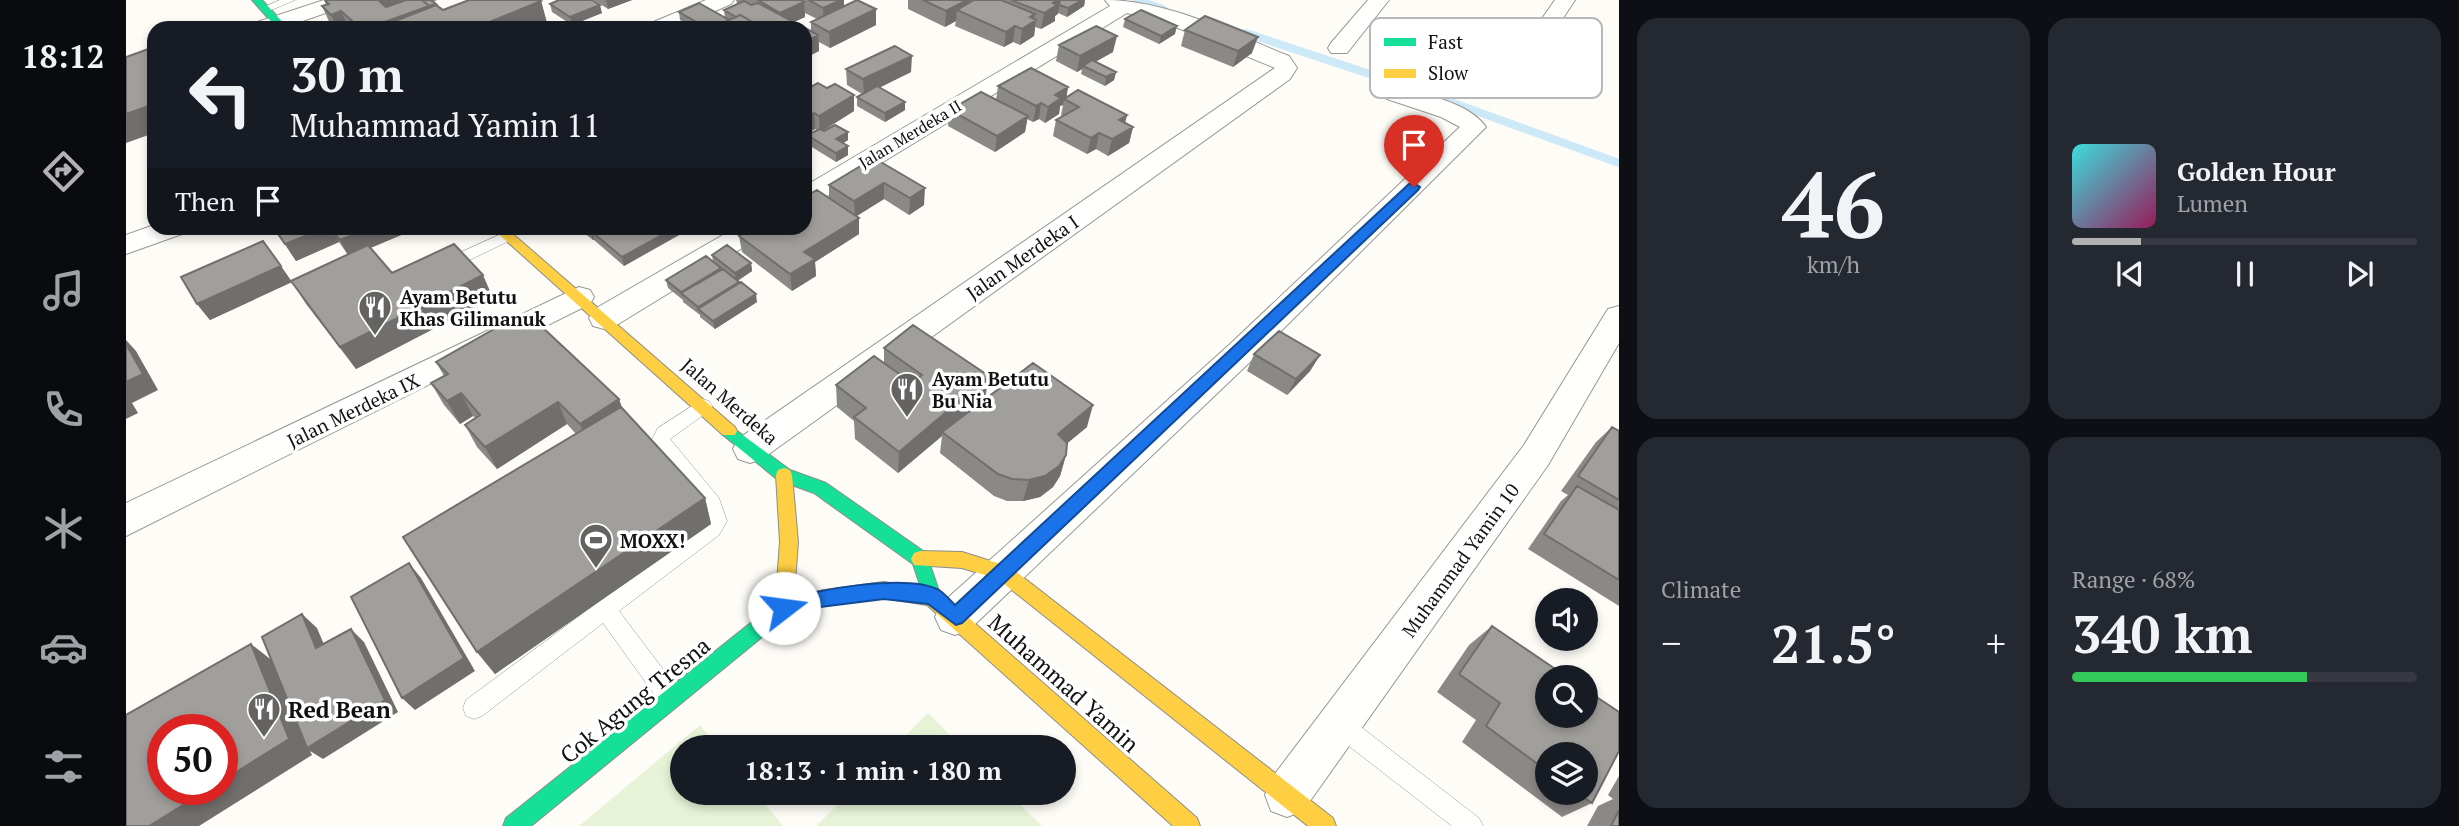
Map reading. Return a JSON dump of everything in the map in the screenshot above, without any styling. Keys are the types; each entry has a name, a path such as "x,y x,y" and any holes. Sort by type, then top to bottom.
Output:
{"main road":[{"name":"Jalan Merdeka","path":"507,235 750,449 784,475 799,478 830,494 920,559"},
{"path":"784,475 790,515 789,575 784,608 820,599 884,590 944,607"},
{"path":"944,607 920,559 962,560 1004,573 1325,826"},
{"name":"Muhammad Yamin","path":"944,607 1189,826"},
{"name":"Cok Agung Tresna","path":"514,826 784,608"}],"street":[{"path":"269,18 344,0"},
{"path":"675,21 724,0"},
{"path":"1339,48 1379,0"},
{"path":"1553,18 1565,0"},
{"name":"Jalan Merdeka I","path":"750,449 1282,74 1286,68 1281,61 1181,21 1119,3"},
{"name":"Jalan Merdeka II","path":"812,194 1119,3"},
{"path":"944,607 1004,573 1260,334 1474,127 1471,122 1457,116 1406,98"},
{"path":"126,245 153,235"},
{"path":"604,318 743,235"},
{"name":"Jalan Merdeka IX","path":"126,520 579,297"},
{"name":"Muhammad Yamin 10","path":"1287,794 1536,455 1619,317"}],"lane":[{"path":"269,18 290,0"},
{"path":"432,272 498,235"},
{"path":"474,708 712,529 718,521 712,504 664,447 661,439 664,433 703,407"},
{"path":"606,610 672,700"},
{"path":"1340,725 1471,826"}],"green space":[{"path":"928,713 950,735 906,735"},
{"path":"700,725 708,735 688,735"},
{"path":"670,750 670,805 766,805 783,826 579,826"},
{"path":"837,805 1020,805 1042,826 816,826"}],"building":[{"path":"325,0 378,0 386,7 406,0 422,0 429,6 387,21 352,21 341,11 331,15 322,6 329,4"},
{"path":"422,0 431,0 436,4 429,6"},
{"path":"469,0 541,1 492,21 395,21 436,5 443,10"},
{"path":"559,0 592,0 600,5 570,17 550,4"},
{"path":"758,0 801,0 804,2 780,13"},
{"path":"809,0 841,0 823,8"},
{"path":"857,0 876,9 829,32 812,22"},
{"path":"923,0 967,0 946,11"},
{"path":"974,0 1001,0 1035,14 1030,17 1036,20 1022,29 1015,26 1006,32 957,10"},
{"path":"1011,0 1058,0 1053,3 1057,5 1044,13"},
{"path":"1060,0 1082,0 1068,8 1059,5"},
{"path":"744,1 751,5 758,3 792,21 751,21 724,10"},
{"path":"699,3 729,20 695,21 679,12"},
{"path":"1141,10 1177,26 1161,36 1125,19"},
{"path":"740,15 751,21 727,21"},
{"path":"1205,16 1258,37 1238,51 1185,30"},
{"path":"1096,26 1117,36 1080,56 1059,45"},
{"path":"895,46 912,56 863,79 846,69"},
{"path":"147,50 147,106 126,114 126,57"},
{"path":"1092,60 1116,72 1106,77 1083,66"},
{"path":"1031,68 1068,87 1055,95 1061,98 1048,107 1041,103 1036,106 998,86"},
{"path":"818,83 827,88 835,84 854,95 819,116 812,114 812,86"},
{"path":"877,86 905,102 885,113 857,97"},
{"path":"1078,90 1127,115 1119,120 1133,127 1112,139 1099,133 1091,138 1056,120 1079,107 1064,99"},
{"path":"981,92 1028,116 997,136 950,110"},
{"path":"835,125 848,132 836,139 848,146 836,153 812,138 812,133 820,129 824,131"},
{"path":"874,158 925,188 910,198 884,183 854,201 829,185"},
{"path":"817,190 859,218 804,252 815,259 790,274 739,236 812,235 812,193"},
{"path":"279,235 308,235 285,244"},
{"path":"336,235 353,235 340,240"},
{"path":"596,235 662,235 622,257"},
{"path":"263,241 281,266 197,304 181,277"},
{"path":"454,244 483,275 340,347 291,281 368,245 392,273"},
{"path":"727,245 751,263 735,273 712,255"},
{"path":"706,256 721,268 681,292 666,280"},
{"path":"723,269 739,282 698,307 681,293"},
{"path":"741,282 756,294 713,321 698,309"},
{"path":"523,322 541,326 619,399 580,424 558,402 485,447 465,425 480,415 461,393 447,401 431,383 448,374 436,362 496,328"},
{"name":"Ayam Betutu Bu Nia","path":"913,325 989,376 899,452 854,417 866,408 836,385 874,356 912,383 922,375 884,348"},
{"path":"1279,331 1320,355 1296,379 1254,354"},
{"path":"126,344 143,374 126,382"},
{"path":"1033,363 1093,405 1058,434 1067,443 1066,455 1059,466 1045,476 1029,480 1012,479 998,474 942,432"},
{"path":"621,407 705,498 477,652 403,537"},
{"path":"1612,427 1619,431 1619,500 1578,476"},
{"path":"1577,486 1619,510 1619,580 1544,534"},
{"path":"409,563 464,658 402,698 351,597"},
{"path":"302,614 316,648 351,629 385,700 307,748 262,637"},
{"path":"1492,626 1549,665 1535,665 1535,728 1598,728 1598,698 1619,712 1619,751 1598,791 1598,742 1535,742 1535,762 1486,726 1500,703 1459,674"},
{"path":"251,644 289,739 238,771 238,714 147,714 147,805 183,805 149,826 126,826 126,715"},
{"path":"1619,810 1619,826 1611,826"}],"waterway":[{"path":"1136,0 1163,9"},
{"path":"1246,33 1370,74"},
{"path":"1440,98 1619,163"}],"traffic: fast":[{"path":"257,0 276,21"},
{"path":"729,431 784,475 820,488 920,559 932,597"},
{"path":"514,826 784,608 824,598"}],"traffic: slow":[{"path":"506,235 729,431"},
{"path":"784,475 789,542 784,608"},
{"path":"920,559 962,560 1004,573 1325,826"},
{"path":"824,598 884,590 932,597 1189,826"}],"place":[{"name":"Ayam Betutu Khas Gilimanuk","path":"375,337"},
{"name":"Ayam Betutu Bu Nia","path":"907,419"},
{"name":"MOXX!","path":"596,570"},
{"name":"Red Bean","path":"264,739"}],"route":[{"path":"784,608 820,599 884,590 932,597 956,617 1414,187"}]}
